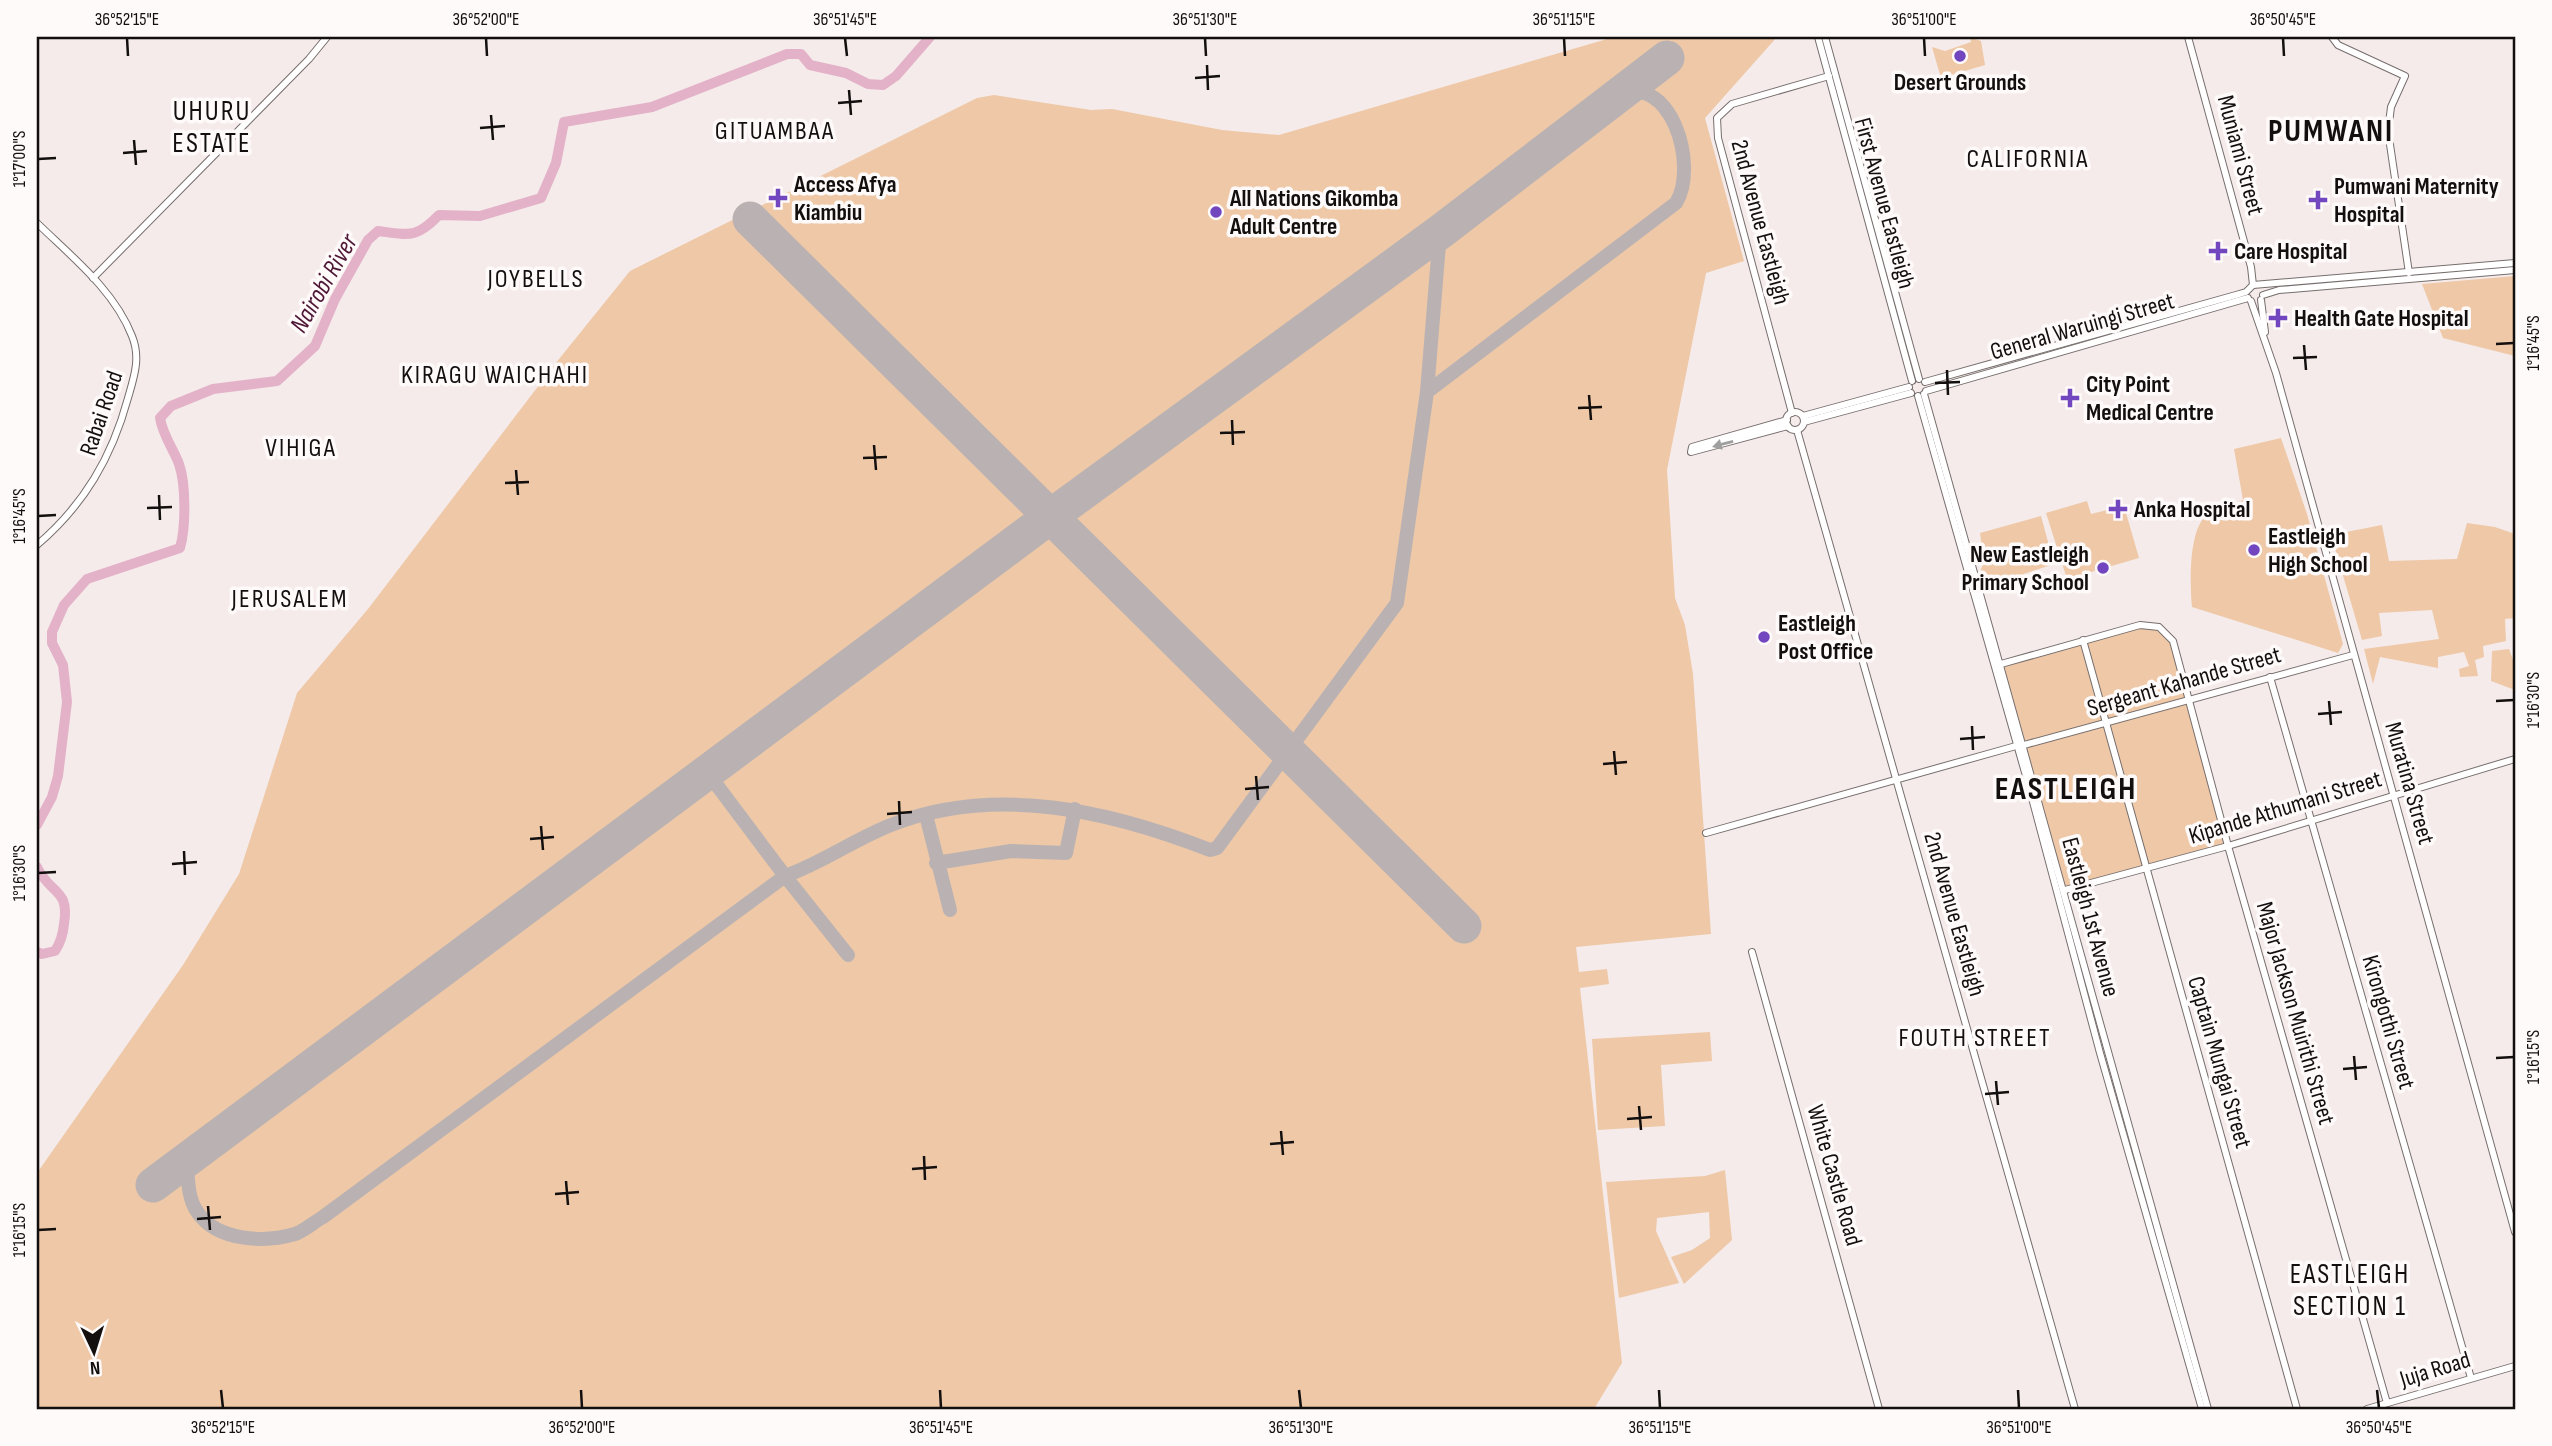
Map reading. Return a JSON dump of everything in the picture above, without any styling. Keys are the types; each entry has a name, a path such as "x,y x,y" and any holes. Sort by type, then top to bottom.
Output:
{"main road":[{"path":"93,278 304,64 327,37"},
{"name":"First Avenue Eastleigh","path":"1818,37 1918,388"},
{"name":"First Avenue Eastleigh","path":"1825,37 1918,388"},
{"name":"Muniami Street","path":"2188,37 2255,285 2262,297"},
{"path":"2332,37 2338,45 2405,76 2391,107 2388,131 2409,273"},
{"name":"2nd Avenue Eastleigh","path":"1792,413 1718,138 1717,118 1723,109 1732,104 1829,76"},
{"name":"Rabai Road","path":"37,223 93,278 120,311 132,335 137,369 120,425 101,472 80,500 37,545"},
{"path":"2248,297 2255,285 2515,263"},
{"path":"2248,297 2262,297 2279,290 2515,270"},
{"name":"General Waruingi Street","path":"1918,388 2087,335 2248,297"},
{"name":"General Waruingi Street","path":"1803,419 2090,344 2248,297"},
{"name":"Muratina Street","path":"2248,297 2267,344 2515,1232"},
{"name":"Muratina Street","path":"2262,297 2267,344"},
{"path":"2087,335 2090,344"},
{"name":"Eastleigh 1st Avenue","path":"1918,388 2001,664 2208,1409"},
{"name":"Eastleigh 1st Avenue","path":"1918,388 2203,1409"},
{"path":"1792,413 1787,424 1691,452 1692,447 1787,424 1797,430 1803,419 1792,413"},
{"name":"2nd Avenue Eastleigh","path":"1797,430 2075,1409"},
{"name":"Major Jackson Muirithi Street","path":"2083,640 2149,624 2160,627 2168,634 2178,655 2228,846 2388,1403"},
{"path":"2001,664 2083,640"},
{"name":"Captain Mungai Street","path":"2083,640 2297,1409"},
{"name":"Sergeant Kahande Street","path":"2024,745 2353,655"},
{"name":"Kirongothi Street","path":"2270,677 2471,1378"},
{"path":"1706,833 2016,746"},
{"name":"Kipande Athumani Street","path":"2065,890 2228,846 2515,760"},
{"name":"White Castle Road","path":"1752,952 1879,1409"},
{"name":"Juja Road","path":"2367,1409 2515,1366"}],"shaded area":[{"path":"1614,37 1777,37 1705,118 1744,261 1706,273 1667,470 1675,598 1685,625 1693,674 1711,934 1576,947 1579,972 1607,969 1609,984 1580,988 1622,1363 1594,1409 37,1409 37,1173 183,965 239,874 297,693 368,609 559,359 630,271 977,98 994,95 1091,110 1112,109 1222,130 1279,135"},
{"name":"Desert Grounds","path":"1970,37 1981,41 1985,65 1941,78 1932,47 1945,51 1971,42"},
{"path":"2515,276 2515,356 2443,338 2422,284"},
{"name":"Eastleigh High School","path":"2281,438 2307,514 2343,644 2338,653 2192,607 2192,558 2196,532 2207,515 2243,500 2234,449"},
{"path":"2087,501 2091,514 2124,506 2139,558 2067,579 2046,513"},
{"path":"2041,516 2054,564 1984,587 1979,574 1984,562 1980,533"},
{"path":"2467,523 2495,527 2515,534 2515,618 2505,619 2506,641 2483,646 2484,657 2475,660 2478,676 2460,677 2459,669 2469,666 2464,652 2438,657 2438,668 2380,657 2373,684 2364,649 2439,639 2432,610 2379,613 2382,636 2362,640 2331,535 2382,525 2389,561 2457,559"},
{"path":"2149,624 2168,634 2228,846 2065,890 2001,664"},
{"path":"2509,649 2515,665 2515,690 2491,681 2492,651"},
{"path":"1710,1032 1712,1061 1661,1065 1665,1126 1598,1130 1592,1039"},
{"path":"1725,1170 1732,1240 1684,1284 1671,1257 1692,1250 1710,1238 1709,1212 1657,1218 1656,1231 1679,1283 1619,1298 1606,1182 1705,1176"}],"waterway":[{"name":"Nairobi River","path":"37,825 52,797 58,776 67,702 63,665 52,643 52,632 64,605 87,579 180,548 184,517 183,483 179,464 160,418 171,406 213,389 277,381 315,346 335,299 368,240 378,231 412,234 439,215 480,216 541,198 556,163 564,122 652,107 787,54 801,54 810,65 846,73 868,84 883,85 896,76 930,37"},
{"name":"Nairobi River","path":"37,867 62,898 65,912 62,935 55,951 42,954 37,952"}],"taxiway":[{"path":"1427,392 1676,203 1682,187 1682,146 1665,108 1651,96 1635,91 1615,96"},
{"path":"848,955 785,876 891,825 931,813 971,806 1052,808 1093,814 1133,824 1210,850 1217,848 1397,603 1427,392 1440,232"},
{"path":"187,1160 194,1207 217,1229 256,1239 298,1233 785,876 707,772"},
{"path":"936,863 1011,851 1066,853 1075,809"},
{"path":"926,815 950,910"}],"runway":[{"path":"153,1185 1051,516 1440,232 1667,58"},
{"path":"750,219 1464,926"}],"place":[{"name":"Desert Grounds","path":"1960,56"},
{"name":"Access Afya Kiambiu","path":"778,198"},
{"name":"Pumwani Maternity Hospital","path":"2318,200"},
{"name":"All Nations Gikomba Adult Centre","path":"1216,212"},
{"name":"Care Hospital","path":"2218,251"},
{"name":"Health Gate Hospital","path":"2278,318"},
{"name":"City Point Medical Centre","path":"2070,398"},
{"name":"Anka Hospital","path":"2118,509"},
{"name":"Eastleigh High School","path":"2254,550"},
{"name":"New Eastleigh Primary School","path":"2103,568"},
{"name":"Eastleigh Post Office","path":"1764,637"}],"district":[{"name":"UHURU ESTATE","path":"212,126"},
{"name":"GITUAMBAA","path":"775,130"},
{"name":"PUMWANI","path":"2331,130"},
{"name":"CALIFORNIA","path":"2028,158"},
{"name":"JOYBELLS","path":"536,278"},
{"name":"KIRAGU WAICHAHI","path":"495,374"},
{"name":"VIHIGA","path":"301,447"},
{"name":"JERUSALEM","path":"290,598"},
{"name":"EASTLEIGH","path":"2066,788"},
{"name":"FOUTH STREET","path":"1975,1037"},
{"name":"EASTLEIGH SECTION 1","path":"2350,1289"}]}
